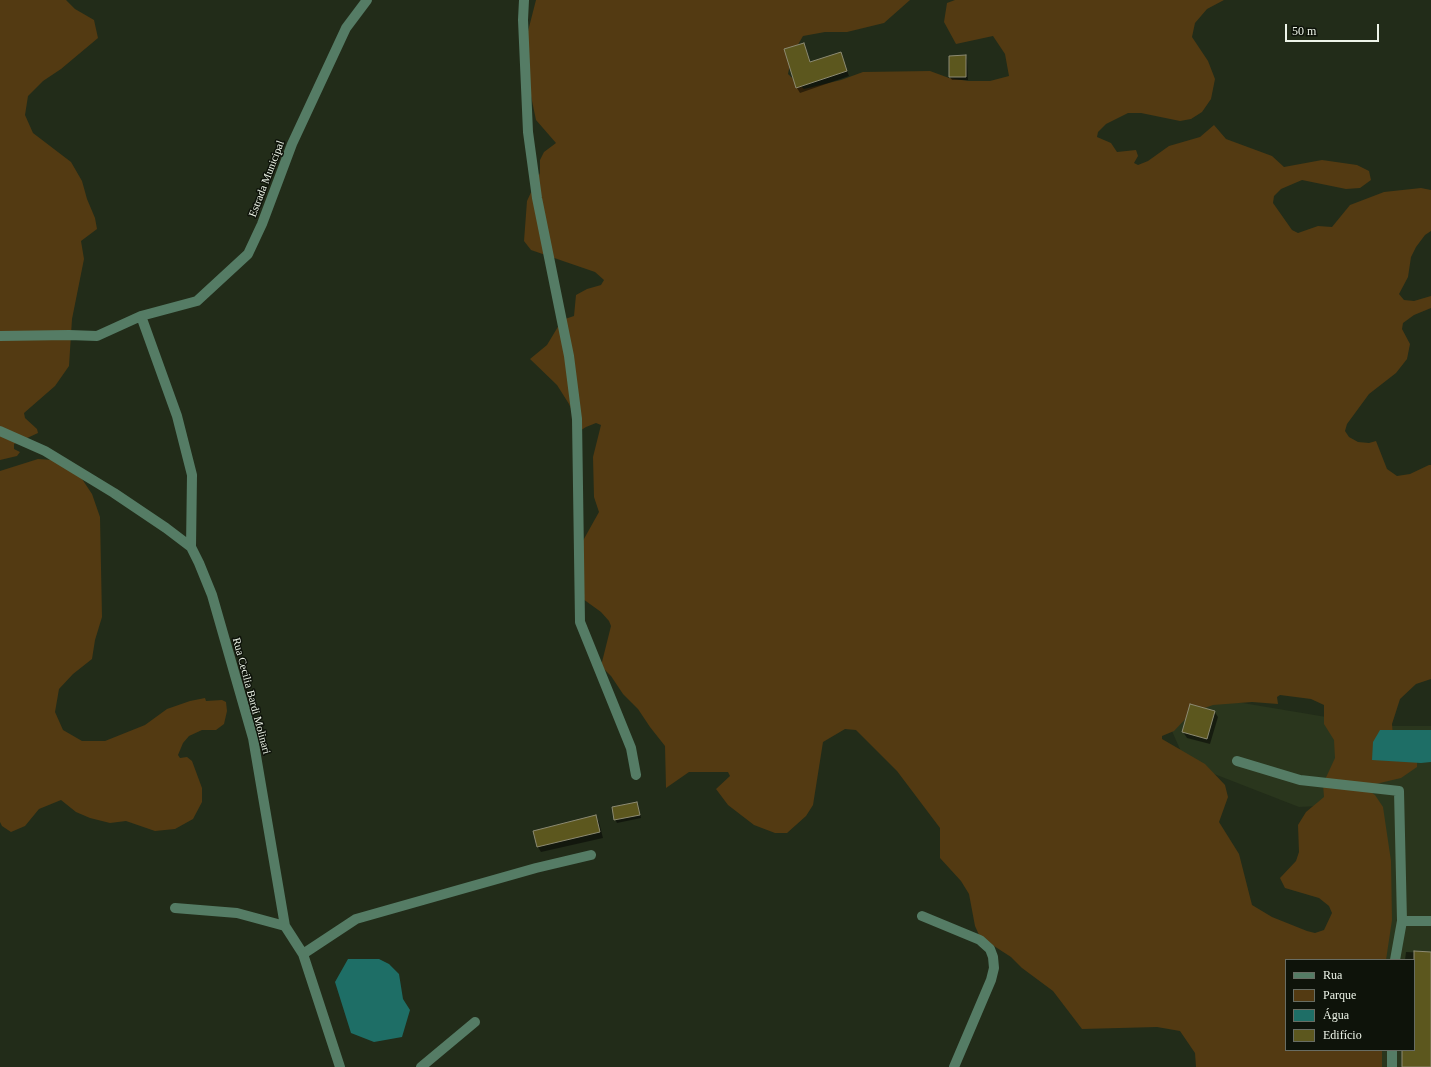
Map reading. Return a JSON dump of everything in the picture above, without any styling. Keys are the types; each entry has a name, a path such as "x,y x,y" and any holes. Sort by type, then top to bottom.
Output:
{"street":[{"name":"Estrada Municipal","path":"0,336 97,336 141,316 196,301 248,254 262,224 292,144 346,28 367,0"},
{"path":"524,0 523,20 528,132 537,198 569,356 577,419 580,622 631,748 636,775"},
{"path":"141,316 177,416 192,475 191,547"},
{"name":"Rua Cecilia Bardi Molinari","path":"0,431 45,451 114,493 166,528 191,547 212,596 253,738 285,926 303,954 340,1067"},
{"path":"1236,761 1300,780 1399,791 1402,921 1395,959"},
{"path":"303,954 356,919 536,868 591,855"},
{"path":"175,908 237,914 285,926"},
{"path":"922,916 980,940 990,948 993,957 994,968 991,980 954,1067"},
{"path":"1402,921 1431,921"},
{"path":"421,1067 475,1022"},
{"path":"1392,1051 1392,1067"}],"shaded area":[{"path":"1183,693 1380,726 1431,726 1431,1067 1381,1067 1380,1051 1415,1051 1415,959 1383,959 1379,803 1299,807 1186,763 1168,722"}],"green space":[{"path":"0,0 66,0 75,9 94,20 98,38 61,69 43,81 28,96 25,115 33,133 71,162 82,181 87,199 95,218 97,229 81,241 84,259 72,319 69,366 55,386 24,413 25,418 37,429 38,433 14,444 14,449 20,452 17,456 0,460"},
{"path":"536,0 910,0 884,23 847,32 825,32 803,36 792,55 788,74 804,89 841,80 863,72 930,71 949,78 968,81 990,81 1009,76 1005,54 993,36 956,44 944,22 947,3 955,0 1224,0 1207,9 1195,23 1192,37 1208,61 1215,79 1211,99 1202,112 1191,119 1180,121 1141,113 1128,113 1106,124 1098,132 1097,137 1111,143 1117,152 1136,150 1138,156 1134,163 1138,165 1148,161 1169,146 1200,137 1214,125 1226,139 1272,156 1284,167 1322,160 1357,165 1369,171 1371,180 1360,188 1346,189 1302,180 1281,189 1274,196 1273,203 1292,230 1298,233 1318,226 1332,227 1350,205 1384,192 1421,188 1431,190 1431,231 1425,235 1416,247 1411,257 1408,277 1399,294 1404,300 1414,301 1431,296 1431,308 1414,315 1403,323 1402,329 1410,344 1407,359 1396,373 1369,394 1347,424 1345,431 1349,437 1358,442 1369,443 1376,441 1387,469 1397,476 1410,474 1431,465 1431,679 1416,684 1400,699 1392,724 1394,748 1417,759 1417,767 1401,778 1363,787 1375,795 1383,807 1391,861 1392,920 1386,959 1285,959 1285,1051 1382,1051 1382,1067 1196,1067 1195,1053 1180,1031 1157,1027 1082,1029 1053,991 1022,968 1011,957 980,937 975,926 969,894 961,881 940,858 940,828 897,771 856,730 845,729 823,742 813,805 806,816 787,833 775,833 754,825 728,805 716,789 730,776 728,772 689,772 666,788 665,746 638,709 623,694 611,676 601,666 611,626 609,621 601,612 583,599 580,546 599,512 594,497 593,457 601,425 596,423 578,432 577,422 569,404 557,385 530,359 547,345 562,320 574,316 576,295 587,289 601,285 604,280 595,272 531,250 524,241 527,201 540,173 540,160 544,152 556,143 536,120 531,96 526,39","holes":["1280,695 1311,699 1324,705 1324,724 1334,740 1335,758 1323,784 1324,797 1306,812 1298,825 1299,852 1296,861 1280,878 1285,888 1319,898 1329,906 1332,913 1324,930 1315,933 1272,917 1252,905 1239,854 1219,822 1228,797 1225,785 1205,764 1162,739 1162,736 1174,731 1191,713 1213,705 1252,702 1278,704 1277,697"]},
{"path":"38,459 53,460 78,473 92,494 100,517 102,617 95,640 92,659 73,674 59,689 55,712 63,730 82,741 105,741 145,725 167,709 190,701 205,698 206,701 222,700 226,702 227,711 224,724 216,730 202,730 189,736 183,743 178,755 180,758 187,757 192,761 202,788 202,802 193,819 175,829 155,831 126,821 110,823 90,818 76,812 61,800 39,809 25,826 11,832 2,826 0,822 0,471"}],"water":[{"path":"1380,730 1431,730 1431,762 1421,763 1372,760 1373,742"},
{"path":"348,959 379,959 389,964 399,974 403,999 410,1010 402,1037 374,1042 351,1033 335,982"}],"building":[{"path":"804,43 810,62 841,52 847,71 796,88 784,49"},
{"path":"966,55 966,77 949,77 949,56"},
{"path":"1190,704 1215,711 1207,739 1182,732"},
{"path":"637,802 640,815 614,820 612,807"},
{"path":"596,815 600,832 537,847 533,831"},
{"path":"1414,951 1431,952 1431,1067 1402,1067 1402,1051 1415,1051"}]}
